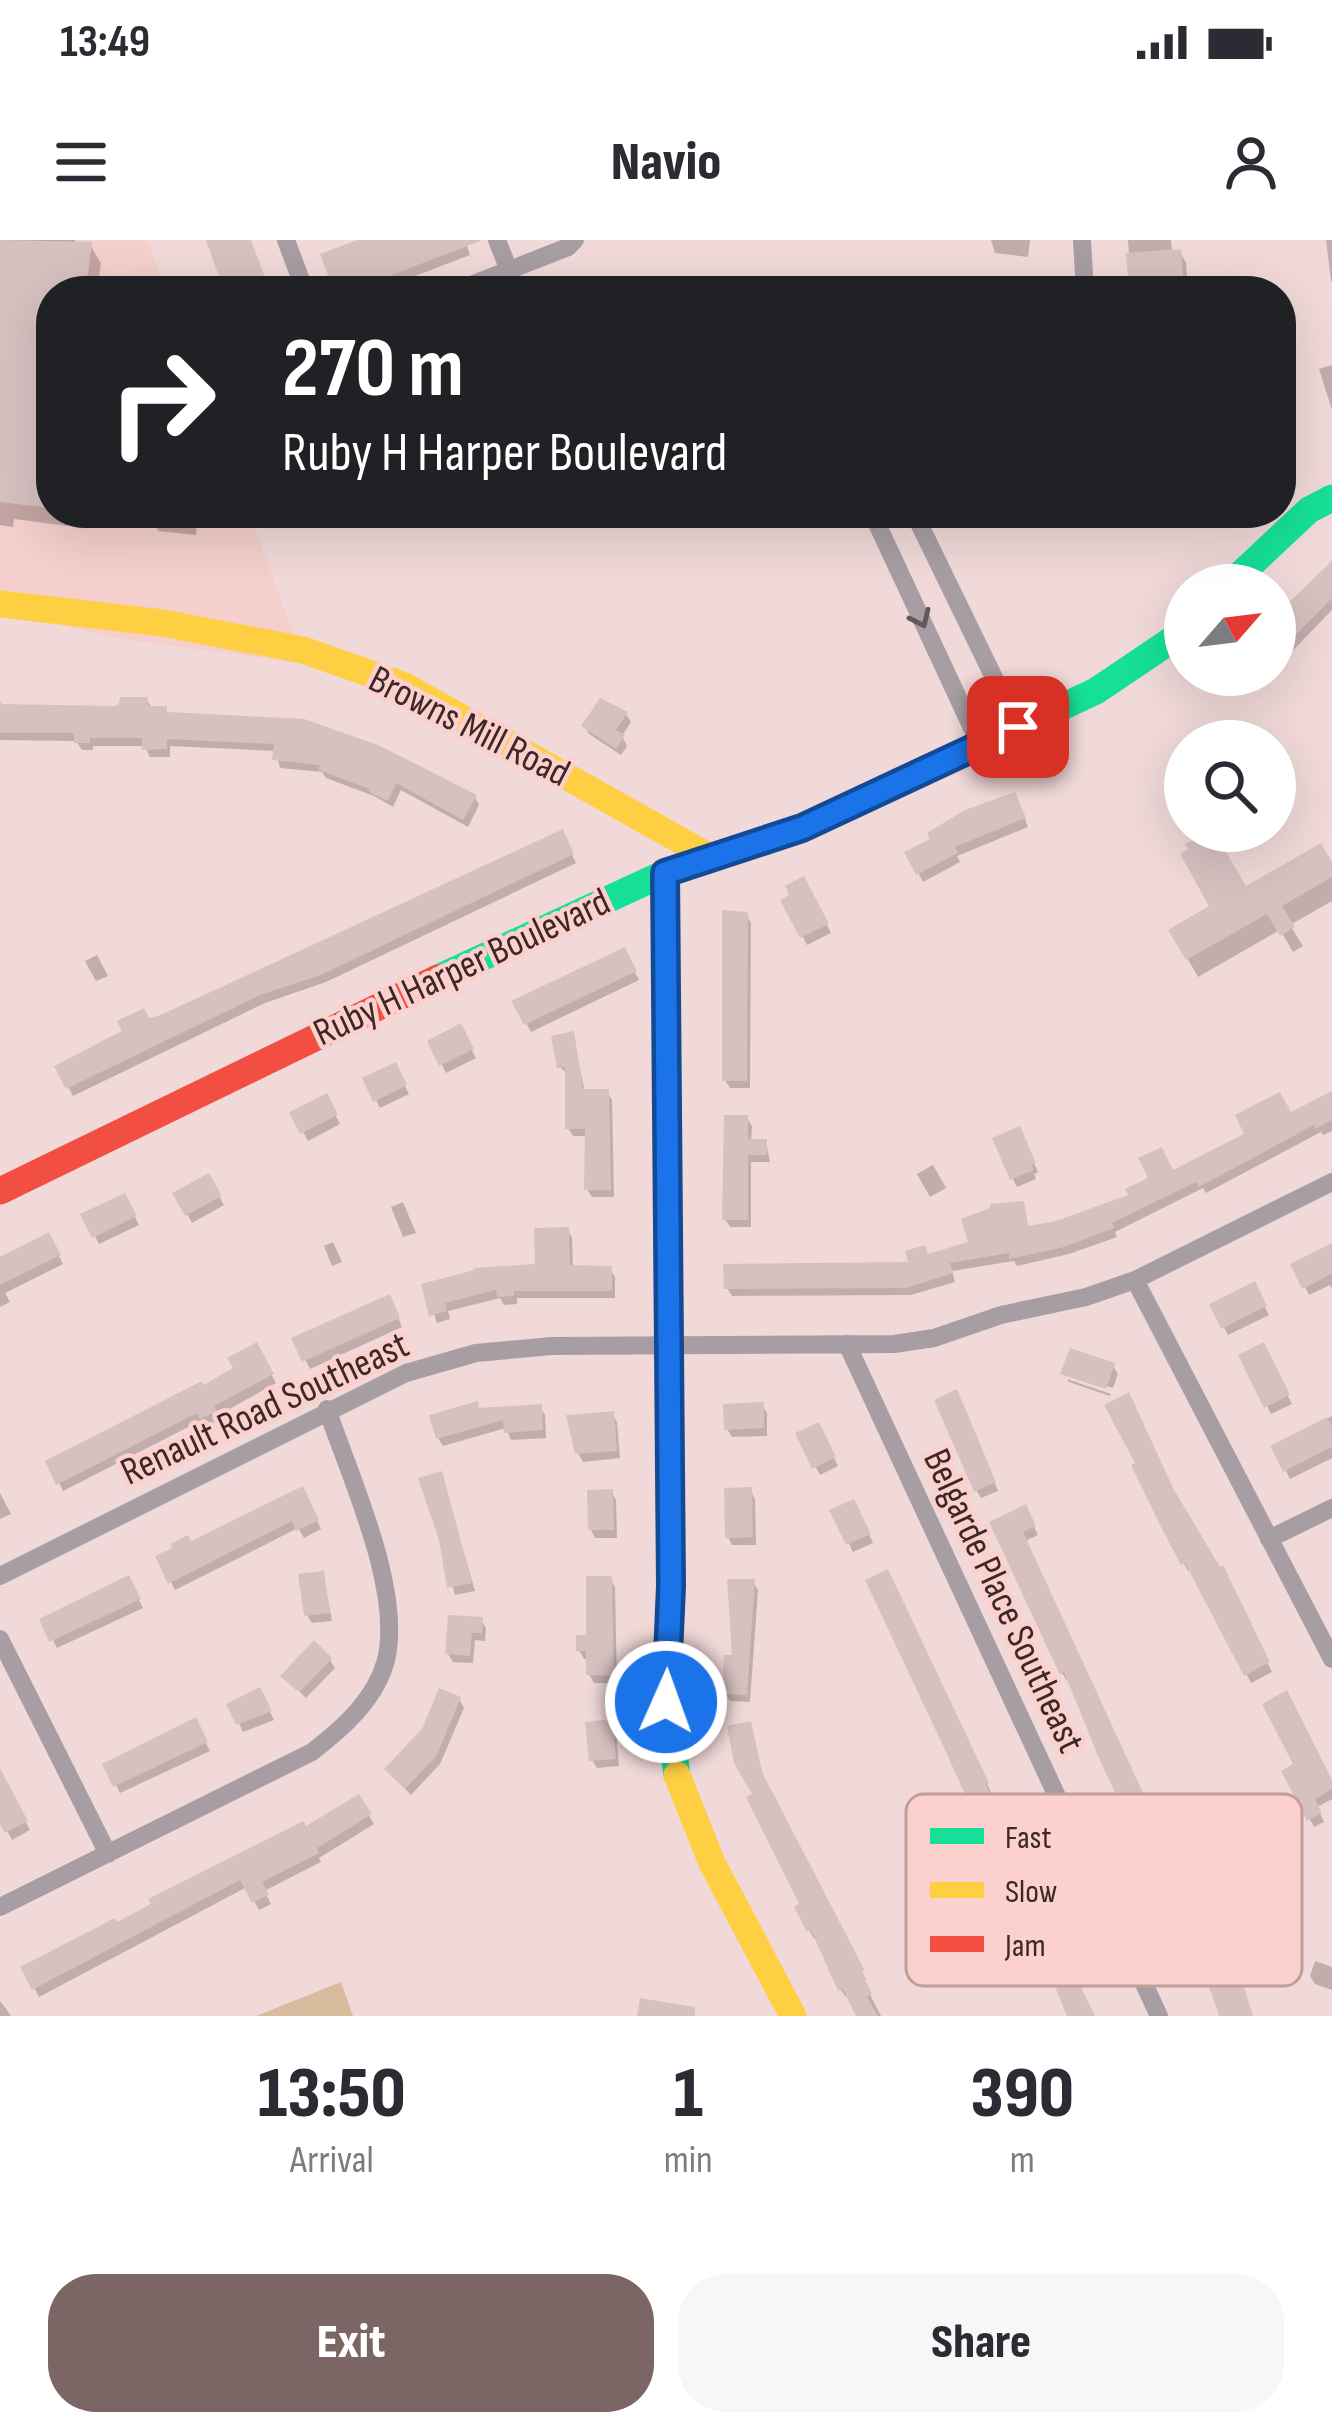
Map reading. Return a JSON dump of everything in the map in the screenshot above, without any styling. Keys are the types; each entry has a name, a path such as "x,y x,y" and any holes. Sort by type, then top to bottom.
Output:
{"street":[{"path":"286,240 299,276"},
{"path":"497,240 511,276"},
{"path":"496,276 575,240"},
{"path":"1082,240 1084,276"},
{"path":"1296,522 1332,498"},
{"path":"879,528 980,745"},
{"path":"921,528 1018,727"},
{"path":"1251,564 1290,528"},
{"name":"Browns Mill Road","path":"0,604 163,623 324,657 405,686 710,857"},
{"name":"Ruby H Harper Boulevard","path":"0,1191 550,923 665,873 802,828 1096,691 1164,645"},
{"path":"665,873 671,1586 666,1702 676,1772 707,1848 793,2016"},
{"name":"Renault Road Southeast","path":"0,1576 406,1373 476,1353 552,1346 847,1344 934,1338 1135,1280 1332,1182"},
{"path":"1135,1280 1332,1659"},
{"name":"Belgarde Place Southeast","path":"847,1344 1057,1794"},
{"path":"0,1907 312,1752 349,1723 378,1681 389,1640 387,1588 327,1409"},
{"path":"1270,1539 1332,1508"},
{"path":"0,1639 108,1854"},
{"name":"Belgarde Place Southeast","path":"1146,1986 1160,2016"}],"shaded area":[{"path":"0,240 147,240 160,276 36,276 36,528 255,528 305,664 108,637 0,609"},
{"path":"341,1982 353,2016 256,2016"}],"building":[{"path":"0,240 92,242 88,276 36,276 36,506 0,502"},
{"path":"206,240 251,240 264,276 219,276"},
{"path":"357,240 480,240 390,276 328,276 320,254"},
{"path":"1181,249 1183,276 1128,276 1126,253"},
{"path":"1332,561 1332,598 1296,635 1296,596"},
{"path":"120,697 148,697 148,706 167,706 167,712 304,719 378,745 477,795 463,820 396,783 388,801 370,789 318,770 320,765 272,760 274,744 167,739 167,749 142,750 142,738 90,738 90,743 74,743 74,733 0,733 0,704 115,706"},
{"path":"600,698 628,712 616,730 625,735 616,749 581,726"},
{"path":"1015,792 1026,818 955,847 958,853 916,875 904,852 930,839 927,833 965,810"},
{"path":"563,829 574,854 321,975 260,995 66,1089 54,1066 122,1031 117,1021 144,1008 149,1018 161,1015"},
{"path":"1321,843 1332,862 1332,877 1282,906 1295,927 1280,936 1267,914 1186,960 1168,930 1209,906 1180,854 1226,852 1246,886"},
{"path":"804,876 829,924 800,938 780,900 789,895 785,886"},
{"path":"722,910 748,912 747,1081 722,1081"},
{"path":"625,947 637,971 524,1025 511,1001"},
{"path":"461,1023 474,1049 439,1066 427,1041"},
{"path":"574,1031 583,1089 609,1089 611,1190 584,1190 585,1129 565,1129 565,1067 557,1068 551,1036"},
{"path":"396,1062 407,1085 373,1102 362,1078"},
{"path":"1332,1091 1332,1120 1315,1129 1314,1125 1199,1187 1196,1182 1112,1223 1114,1228 1064,1247 1009,1259 1009,1253 950,1263 953,1273 906,1288 724,1289 723,1264 908,1262 905,1251 925,1245 928,1254 968,1242 961,1219 990,1204 1024,1201 1028,1226 1056,1221 1128,1195 1125,1189 1148,1178 1138,1158 1162,1147 1173,1170 1244,1134 1235,1115 1280,1092 1291,1112"},
{"path":"327,1093 338,1115 300,1134 289,1112"},
{"path":"724,1115 748,1115 748,1139 767,1139 767,1155 748,1155 748,1220 722,1220"},
{"path":"1020,1126 1036,1163 1031,1165 1034,1170 1010,1180 992,1138"},
{"path":"209,1173 222,1196 185,1216 172,1193"},
{"path":"125,1193 137,1216 92,1238 80,1214"},
{"path":"569,1227 570,1265 612,1266 612,1291 514,1291 514,1296 497,1297 496,1290 445,1303 447,1311 429,1316 421,1284 473,1268 535,1264 534,1228"},
{"path":"49,1232 61,1255 0,1285 0,1257"},
{"path":"1332,1243 1332,1274 1302,1289 1290,1264"},
{"path":"1255,1281 1267,1306 1221,1329 1209,1304"},
{"path":"390,1294 400,1318 302,1362 291,1338"},
{"path":"257,1342 274,1374 214,1406 217,1411 200,1419 197,1413 56,1485 45,1461 202,1381 204,1385 233,1368 227,1358"},
{"path":"1264,1342 1290,1395 1264,1408 1238,1355"},
{"path":"1070,1348 1115,1363 1106,1389 1060,1374"},
{"path":"957,1389 996,1482 974,1492 934,1400"},
{"path":"1129,1392 1173,1488 1220,1567 1223,1565 1270,1662 1244,1676 1161,1527 1104,1405"},
{"path":"478,1401 479,1408 542,1404 543,1430 504,1433 503,1420 436,1439 429,1415"},
{"path":"764,1402 764,1428 724,1430 723,1404"},
{"path":"614,1411 617,1451 575,1454 566,1415"},
{"path":"1327,1417 1332,1447 1283,1472 1270,1446"},
{"path":"819,1422 836,1457 812,1469 795,1433"},
{"path":"442,1471 472,1583 447,1588 439,1540 418,1478"},
{"path":"303,1486 319,1520 296,1531 292,1521 168,1584 155,1556 172,1548 171,1544 188,1535 191,1541"},
{"path":"752,1487 753,1537 725,1538 724,1488"},
{"path":"613,1489 614,1530 588,1530 587,1490"},
{"path":"854,1499 871,1534 846,1545 829,1510"},
{"path":"1026,1504 1036,1526 1023,1532 1144,1794 1116,1794 1064,1672 1060,1675 989,1522"},
{"path":"888,1569 991,1794 965,1794 865,1580"},
{"path":"324,1571 330,1613 304,1616 298,1574"},
{"path":"129,1575 141,1599 49,1642 39,1619"},
{"path":"586,1576 612,1576 614,1676 586,1675 586,1651 576,1651 576,1635 586,1635"},
{"path":"727,1579 755,1579 747,1695 722,1694 724,1655 732,1655"},
{"path":"448,1615 483,1617 482,1633 472,1633 470,1656 445,1654"},
{"path":"314,1640 332,1658 301,1691 296,1690 280,1676"},
{"path":"260,1687 272,1711 236,1725 226,1704"},
{"path":"439,1688 461,1697 437,1755 405,1789 384,1769 422,1729"},
{"path":"1287,1690 1332,1780 1332,1789 1315,1799 1322,1813 1307,1821 1302,1794 1293,1794 1281,1771 1293,1764 1262,1704"},
{"path":"196,1717 208,1742 113,1787 102,1764"},
{"path":"613,1719 616,1759 589,1761 585,1722"},
{"path":"751,1721 762,1772 865,1971 861,1972 872,1994 867,1997 878,2016 856,2016 843,1989 838,1991 811,1930 807,1932 794,1907 799,1904 746,1797 752,1794 734,1763 727,1726"},
{"path":"0,1768 28,1821 5,1833 0,1824"},
{"path":"359,1794 372,1814 317,1848 319,1853 262,1882 269,1895 252,1903 240,1880 32,1990 20,1967 115,1918 117,1922 151,1904 148,1899 303,1821 306,1826"},
{"path":"1055,1986 1081,1986 1095,2016 1067,2016"},
{"path":"1209,1986 1244,1986 1253,2016 1219,2016"},
{"path":"640,1998 695,2007 695,2016 637,2016"}],"traffic: fast":[{"path":"1296,522 1332,498"},
{"path":"1251,564 1290,528"},
{"path":"438,978 665,873 802,828 1096,691 1164,645"},
{"path":"665,873 671,1585 667,1703 677,1775"}],"traffic: slow":[{"path":"0,604 163,623 303,650 405,686 710,857"},
{"path":"677,1775 712,1863 793,2016"}],"traffic: jam":[{"path":"0,1191 438,978"}],"route":[{"path":"666,1702 671,1586 665,873 802,828 1018,727"}]}
